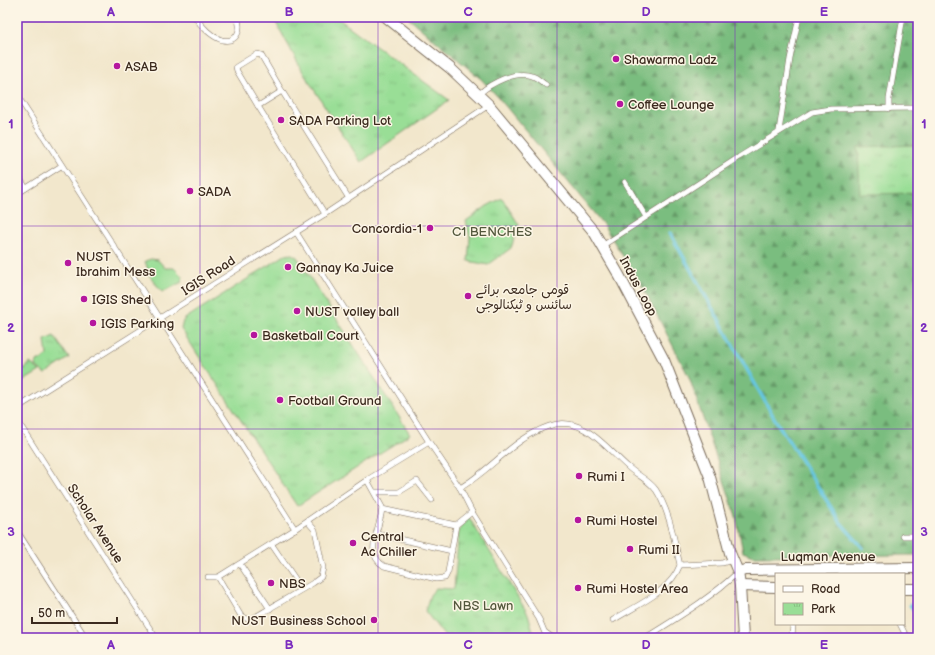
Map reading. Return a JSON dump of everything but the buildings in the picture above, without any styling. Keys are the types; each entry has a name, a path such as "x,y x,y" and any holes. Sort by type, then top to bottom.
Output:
{"street":[{"name":"Indus Loop","path":"386,17 421,43 490,105 594,232 667,368 710,477 733,560 738,572 743,638"},
{"name":"Luqman Avenue","path":"738,572 745,570 918,568"},
{"path":"740,586 775,587"},
{"path":"905,589 918,589"}],"lane":[{"path":"195,17 215,37 228,40 234,38 238,34 240,26 237,17"},
{"path":"779,131 798,17"},
{"path":"889,109 889,99 903,17"},
{"path":"325,214 236,69 238,65 254,55 259,54 263,56 282,91 348,197"},
{"path":"479,94 485,89 511,76 524,74 534,76 546,85"},
{"path":"258,106 282,91"},
{"path":"17,95 61,166 161,318 295,529"},
{"name":"IGIS Road","path":"17,408 325,214 348,197 490,105"},
{"path":"602,246 779,131 812,112 838,109 918,108"},
{"path":"17,194 61,166"},
{"path":"17,174 26,188"},
{"path":"625,182 646,217"},
{"path":"296,232 429,442 460,488 472,512 540,619 546,635 553,638"},
{"name":"Scholar Avenue","path":"17,420 156,638"},
{"path":"460,488 495,462 521,440 534,432 557,424 574,425 599,438 623,462 645,479 656,490 665,509 680,565 667,586 614,620"},
{"path":"208,577 218,577 272,545 367,480 429,442"},
{"path":"367,480 382,504 373,552 380,563 441,580 447,576 456,525 472,512"},
{"path":"375,492 399,492 417,481 432,500"},
{"path":"382,509 456,525"},
{"path":"218,577 245,618 250,620 302,590 313,583 323,572 315,530 307,521"},
{"path":"17,531 86,638"},
{"path":"377,534 452,550"},
{"path":"903,536 918,536"},
{"path":"272,545 302,590"},
{"path":"680,565 722,563 733,560"},
{"path":"240,564 270,609"},
{"path":"645,638 704,600 738,572"},
{"path":"792,638 793,625"},
{"path":"900,625 907,638"}],"green space":[{"path":"273,17 336,17 449,100 361,162 304,74"},
{"path":"407,17 918,17 918,555 754,556 743,552 736,516 689,377 642,286 602,223 498,97 481,79"},
{"path":"918,145 918,193 860,194 858,147"},
{"name":"C1 BENCHES","path":"502,198 519,225 511,248 488,265 468,261 470,237 466,221 487,206"},
{"path":"292,254 297,257 410,434 297,506 181,329 183,321 186,318 285,255"},
{"path":"151,259 158,260 165,268 174,268 182,276 182,282 162,292 150,276 145,261"},
{"path":"54,336 69,358 45,374 35,365 38,360 42,360 47,355 45,340"},
{"path":"30,363 40,371 17,385 17,364 25,369"},
{"name":"NBS Lawn","path":"468,516 528,614 535,638 446,638 425,611 430,595 436,588 454,589 459,530"}],"waterway":[{"path":"670,233 776,421 841,523 863,548"},
{"path":"910,605 918,615"}],"place":[{"name":"Shawarma Ladz","path":"616,59"},
{"name":"ASAB","path":"117,66"},
{"name":"Coffee Lounge","path":"620,104"},
{"name":"SADA Parking Lot","path":"281,120"},
{"name":"SADA","path":"190,191"},
{"name":"Concordia-1","path":"430,228"},
{"name":"NUST Ibrahim Mess","path":"68,263"},
{"name":"Gannay Ka Juice","path":"288,267"},
{"name":"قومی جامعہ برائے سائنس و ٹیکنالوجی","path":"468,296"},
{"name":"IGIS Shed","path":"84,299"},
{"name":"NUST volley ball","path":"297,311"},
{"name":"IGIS Parking","path":"93,323"},
{"name":"Basketball Court","path":"254,335"},
{"name":"Football Ground","path":"280,400"},
{"name":"Rumi I","path":"579,476"},
{"name":"Rumi Hostel","path":"578,520"},
{"name":"Central Ac Chiller","path":"353,543"},
{"name":"Rumi II","path":"630,549"},
{"name":"NBS","path":"271,583"},
{"name":"Rumi Hostel Area","path":"578,588"},
{"name":"NUST Business School","path":"374,620"}]}
